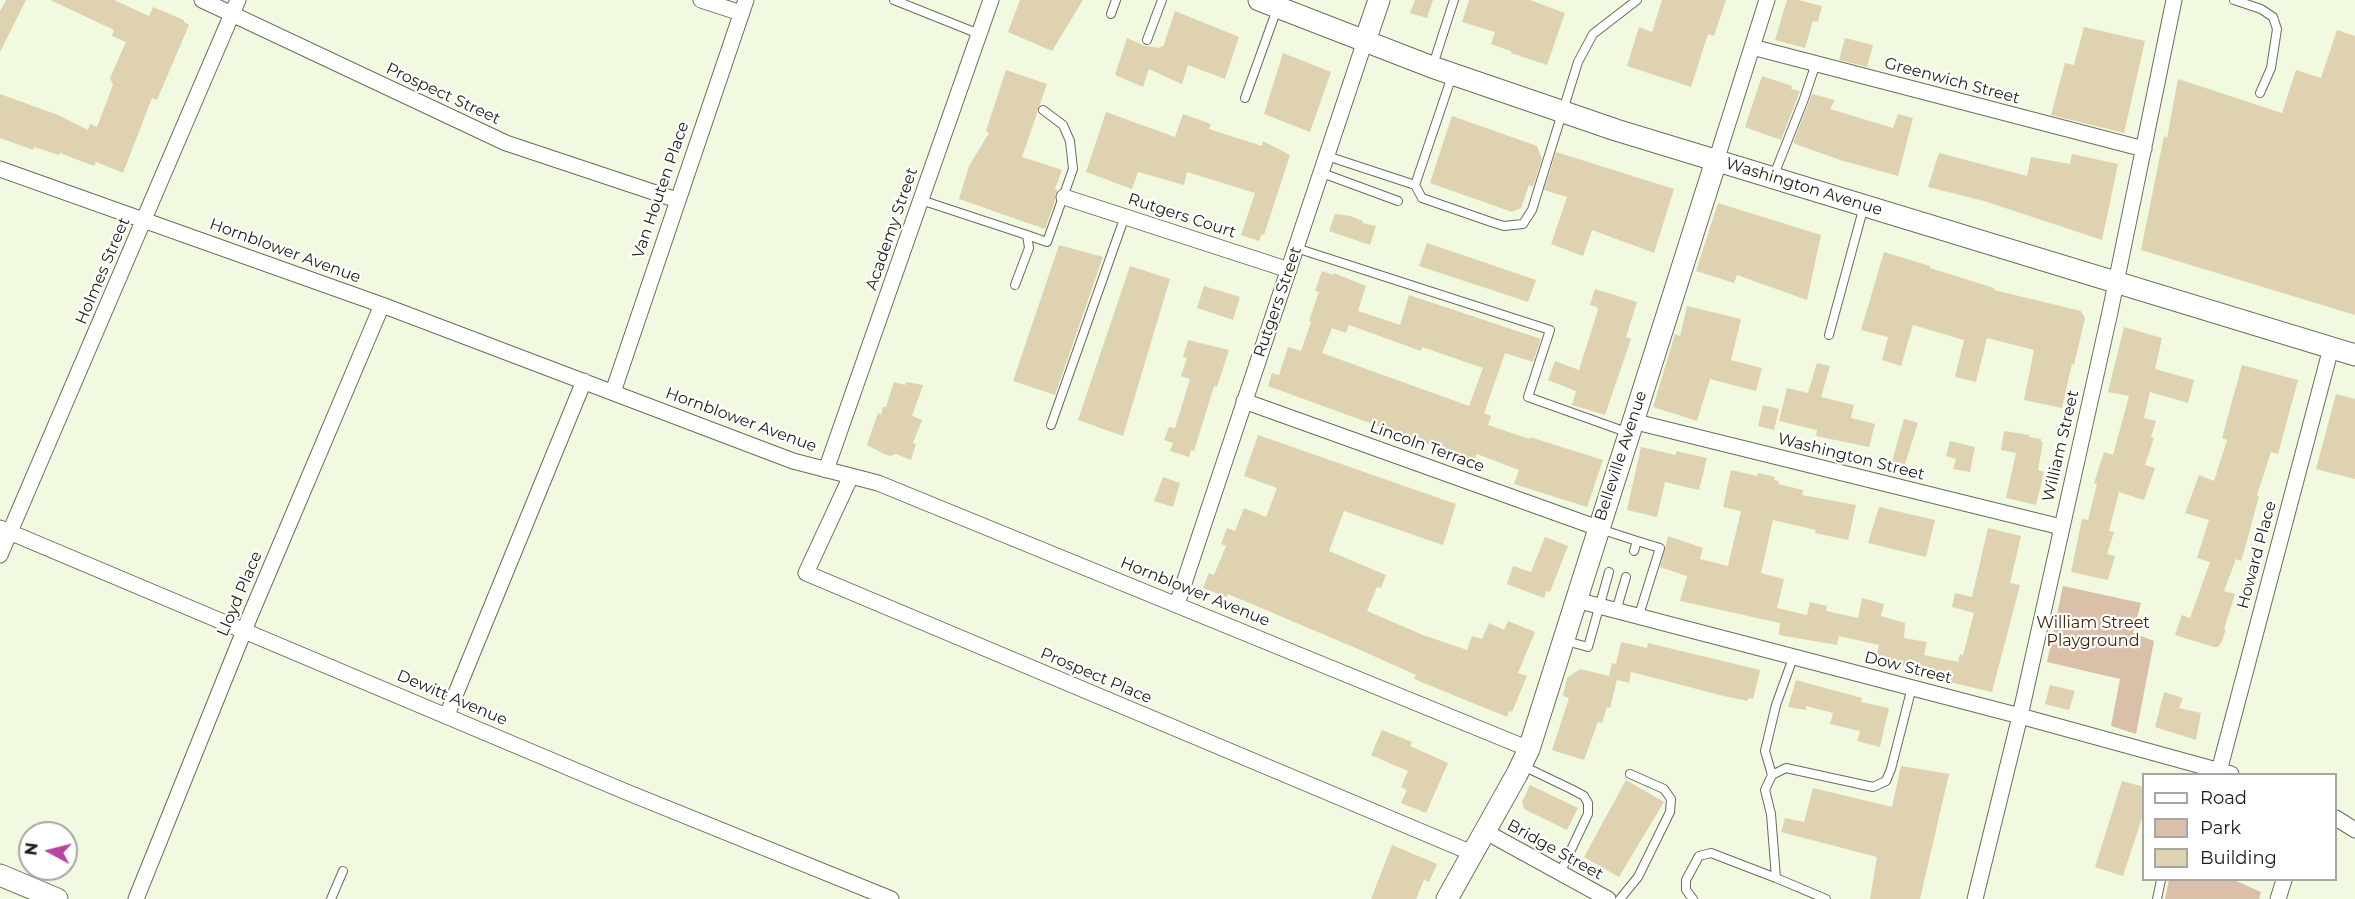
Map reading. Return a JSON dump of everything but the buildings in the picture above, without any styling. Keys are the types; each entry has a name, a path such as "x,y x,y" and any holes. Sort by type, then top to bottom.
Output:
{"main road":[{"name":"Rutgers Street","path":"1365,41 1380,0"},
{"name":"Washington Avenue","path":"1268,4 1432,67 1562,112 2355,355"},
{"name":"Belleville Avenue","path":"1447,899 1486,832 1525,757 1716,161"},
{"path":"0,875 57,899"}],"street":[{"name":"Prospect Street","path":"202,0 506,143 677,200"},
{"name":"Holmes Street","path":"0,555 5,530 145,220 238,0"},
{"path":"701,0 743,7"},
{"name":"Academy Street","path":"826,470 991,0"},
{"name":"Belleville Avenue","path":"1716,161 1767,0"},
{"name":"William Street","path":"1975,899 2020,716 2116,282 2174,0"},
{"name":"Van Houten Place","path":"613,392 743,7"},
{"name":"Rutgers Street","path":"1177,604 1365,41"},
{"name":"Greenwich Street","path":"1752,46 2144,149"},
{"name":"Hornblower Avenue","path":"0,169 382,305 792,461 878,483 1177,604 1525,757"},
{"name":"Rutgers Court","path":"1064,197 1289,270"},
{"name":"Lloyd Place","path":"136,899 244,631 382,305"},
{"name":"Howard Place","path":"2225,773 2331,348"},
{"path":"447,715 584,381"},
{"name":"Lincoln Terrace","path":"1244,400 1598,528"},
{"name":"Washington Street","path":"1631,427 2061,527"},
{"name":"Prospect Place","path":"850,476 806,573 1472,853"},
{"name":"Dewitt Avenue","path":"5,530 624,791 891,899"},
{"name":"Dow Street","path":"1576,600 2020,716 2190,770 2225,773"},
{"path":"2337,819 2355,830"},
{"name":"Bridge Street","path":"1486,832 1608,899"},
{"path":"2278,899 2283,881"}],"lane":[{"path":"894,0 979,34"},
{"path":"1111,14 1116,0"},
{"path":"1147,40 1162,0"},
{"path":"1432,67 1454,0"},
{"path":"1327,156 1414,185 1422,198 1504,226 1523,224 1532,210 1578,62 1593,34 1636,0"},
{"path":"2234,0 2261,9 2273,17 2277,29 2271,68 2260,93"},
{"path":"1245,98 1268,4"},
{"path":"1774,177 1816,63"},
{"path":"1414,185 1453,74"},
{"path":"921,200 1047,242 1073,169 1070,141 1063,125 1043,110"},
{"path":"1322,173 1398,201"},
{"path":"1829,335 1864,205"},
{"path":"1050,425 1125,216"},
{"path":"1015,285 1029,248 1027,235"},
{"path":"1296,248 1550,330 1528,397 1631,427"},
{"path":"1598,528 1660,548 1638,618"},
{"path":"1617,546 1620,536"},
{"path":"1634,551 1637,541"},
{"path":"1563,640 1588,647 1609,572"},
{"path":"1616,611 1626,577"},
{"path":"1772,775 1765,751 1776,705 1793,658"},
{"path":"1776,878 1772,814 1765,790 1772,775 1786,768 1873,787 1886,781 1912,687"},
{"path":"1525,757 1584,796 1588,803 1588,814 1560,873"},
{"path":"1620,899 1638,877 1670,812 1671,799 1664,789 1630,774"},
{"path":"1694,899 1690,898 1686,890 1686,880 1699,856 1711,853 1826,899"},
{"path":"331,899 343,871"},
{"path":"2157,899 2161,881"}],"green space":[{"name":"William Street Playground","path":"2063,586 2141,603 2133,633 2154,641 2136,734 2111,726 2120,679 2047,662"},
{"path":"2169,881 2236,881 2261,892 2259,899 2165,899"}]}
